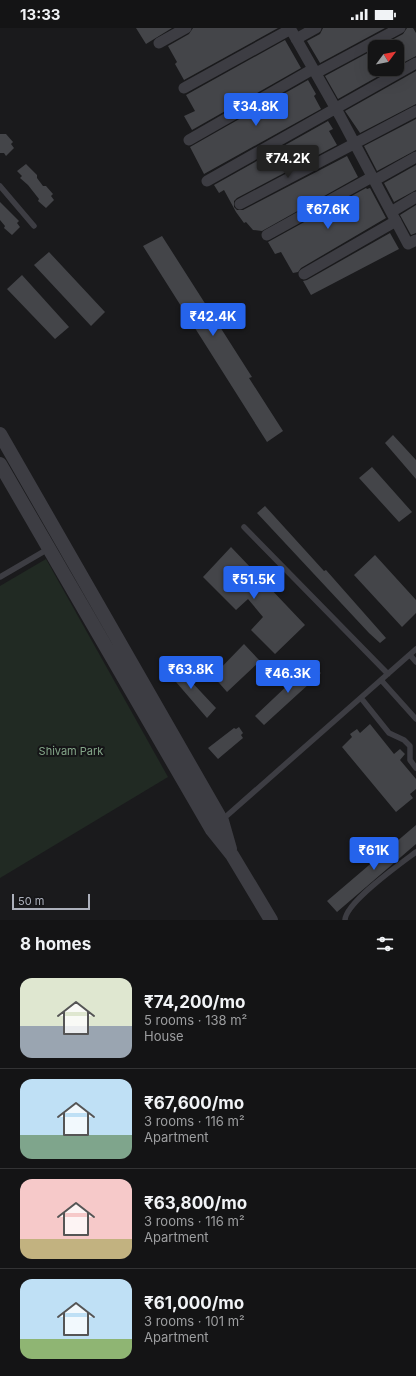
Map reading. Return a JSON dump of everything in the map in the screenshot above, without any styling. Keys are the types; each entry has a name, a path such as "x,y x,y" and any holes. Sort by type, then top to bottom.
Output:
{"street":[{"path":"159,43 186,28"},
{"path":"184,88 290,28 336,109 408,244 416,240"},
{"path":"296,39 316,28"},
{"path":"189,140 314,71 400,28"},
{"path":"207,181 416,63"},
{"path":"240,204 354,142 416,111"},
{"path":"267,235 373,178 416,157"},
{"path":"304,274 393,216 416,197"},
{"path":"0,434 222,821 232,855"},
{"path":"0,464 212,830 232,855 271,920"},
{"path":"100,637 113,631"}],"lane":[{"path":"0,186 34,226"},
{"path":"244,527 388,674"},
{"path":"0,577 49,548"},
{"path":"222,821 416,649"},
{"path":"410,655 416,662"},
{"path":"381,680 416,719"},
{"path":"360,698 389,734 404,740 410,746 410,760 416,768"},
{"path":"344,920 345,916 357,899 416,852"}],"green space":[{"name":"Shivam Park","path":"46,559 168,777 0,878 0,586"}],"building":[{"path":"136,28 172,28 146,44"},
{"path":"193,28 278,28 184,80 175,64 177,62 168,46 189,34"},
{"path":"323,28 385,28 320,63 307,41 320,34"},
{"path":"407,28 413,28 416,33 416,56 404,62 404,40 392,40 403,34"},
{"path":"285,40 301,68 192,130 184,116 195,111 186,95"},
{"path":"368,53 368,76 379,76 338,99 325,76"},
{"path":"416,71 416,104 360,133 345,111"},
{"path":"308,80 316,94 314,96 321,109 204,174 190,147"},
{"path":"416,119 416,150 377,171 364,146"},
{"path":"328,121 333,129 329,131 337,145 237,198 234,201 234,207 237,210 243,210 347,156 358,177 262,231 253,230 246,222 244,223 236,212 224,190 219,193 214,185"},
{"path":"0,134 6,134 13,142 11,144 14,148 6,156 4,153 0,153"},
{"path":"26,164 37,175 37,178 43,186 46,186 53,194 51,196 54,200 46,208 38,201 39,199 28,185 20,178 22,176 17,171"},
{"path":"416,165 416,190 394,202 384,183"},
{"path":"366,188 370,188 386,218 301,268 298,272 293,273 281,252 275,254 268,242"},
{"path":"0,202 19,221 17,223 20,227 12,235 4,228 5,226 0,220"},
{"path":"416,205 416,233 411,235 400,215"},
{"path":"390,233 399,249 311,295 303,281"},
{"path":"162,236 252,377 249,378 283,431 267,442 143,246"},
{"path":"49,252 105,312 91,326 34,265"},
{"path":"22,275 69,327 55,339 7,289"},
{"path":"393,435 416,460 416,479 385,443"},
{"path":"372,467 412,512 399,522 359,478"},
{"path":"265,506 324,571 326,570 386,638 380,643 369,633 257,513"},
{"path":"231,547 305,625 275,654 251,630 263,617 248,599 236,610 203,577"},
{"path":"375,555 416,600 416,613 402,627 354,575"},
{"path":"244,644 260,661 227,692 213,676"},
{"path":"172,661 216,708 207,718 164,668"},
{"path":"310,664 321,673 264,725 255,716"},
{"path":"370,724 394,754 400,749 405,754 400,760 416,779 416,789 410,794 413,798 396,812 342,747 352,737 350,734 357,729 360,733"},
{"path":"239,727 243,733 241,735 243,738 218,759 208,748 234,728 236,729"},
{"path":"416,825 416,844 337,912 327,901"}]}
